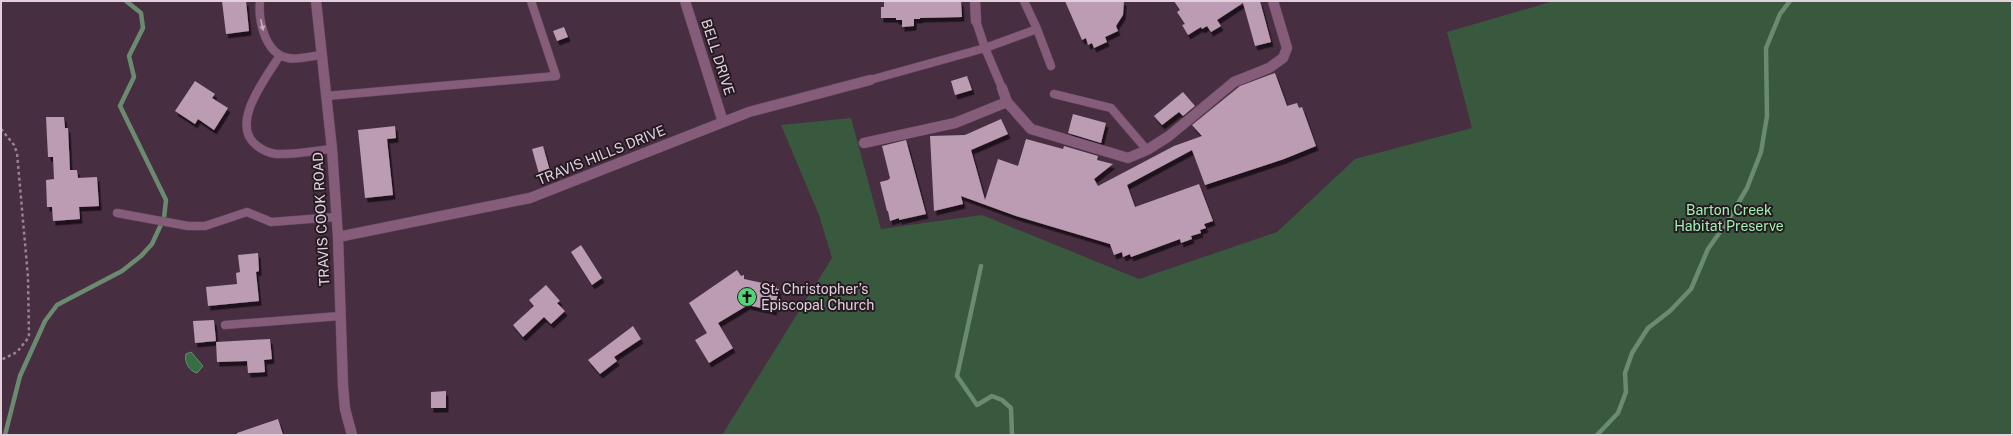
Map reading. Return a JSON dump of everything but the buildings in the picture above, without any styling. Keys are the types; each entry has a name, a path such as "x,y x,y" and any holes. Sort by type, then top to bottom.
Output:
{"street":[{"name":"TRAVIS COOK ROAD","path":"316,1 332,149 338,237 340,316 345,409 352,435"},
{"name":"BELL DRIVE","path":"685,1 723,122"},
{"path":"975,1 976,21"},
{"path":"1002,88 1007,102 1031,129 1128,158 1148,150 1169,136 1234,82 1269,68 1283,58 1287,48 1273,1"},
{"name":"TRAVIS HILLS DRIVE","path":"338,237 530,198 749,112 870,80"},
{"path":"864,143 956,123 1007,102"}],"lane":[{"path":"260,1 261,25 271,47 280,55 292,59 322,55"},
{"path":"326,96 556,76 531,1"},
{"path":"1024,1 1037,29 1051,66"},
{"path":"976,21 985,48 1002,88"},
{"path":"870,80 985,48 1037,29"},
{"path":"280,55 251,106 246,123 248,136 263,150 275,154 332,149"},
{"path":"1054,94 1111,108 1148,150"},
{"path":"117,213 188,226 205,226 247,212 271,222 336,217"},
{"path":"225,325 340,316"}],"path":[{"path":"1,129 14,145 18,153 28,277 29,337 17,352 1,360"}],"green space":[{"name":"Barton Creek Habitat Preserve","path":"1554,1 2012,1 2012,435 722,435 832,258 819,215 781,125 851,118 881,229 982,215 1139,279 1277,232 1355,159 1472,128 1447,32"}],"shaded area":[{"path":"191,352 203,366 197,373 189,368 186,363 186,354"}],"waterway":[{"path":"5,435 20,376 45,321 57,305 122,271 141,256 152,244 164,218 166,200 120,106 134,77 129,56 143,28 141,13 126,1"},
{"path":"1597,435 1618,413 1626,392 1625,373 1632,353 1648,328 1670,311 1691,289 1708,249 1727,222 1747,188 1761,152 1767,116 1766,48 1780,14 1790,1"},
{"path":"981,266 957,376 977,405 992,396 1002,400 1011,408 1012,435"}],"place":[{"name":"St. Christopher’s Episcopal Church","path":"747,297"}]}
